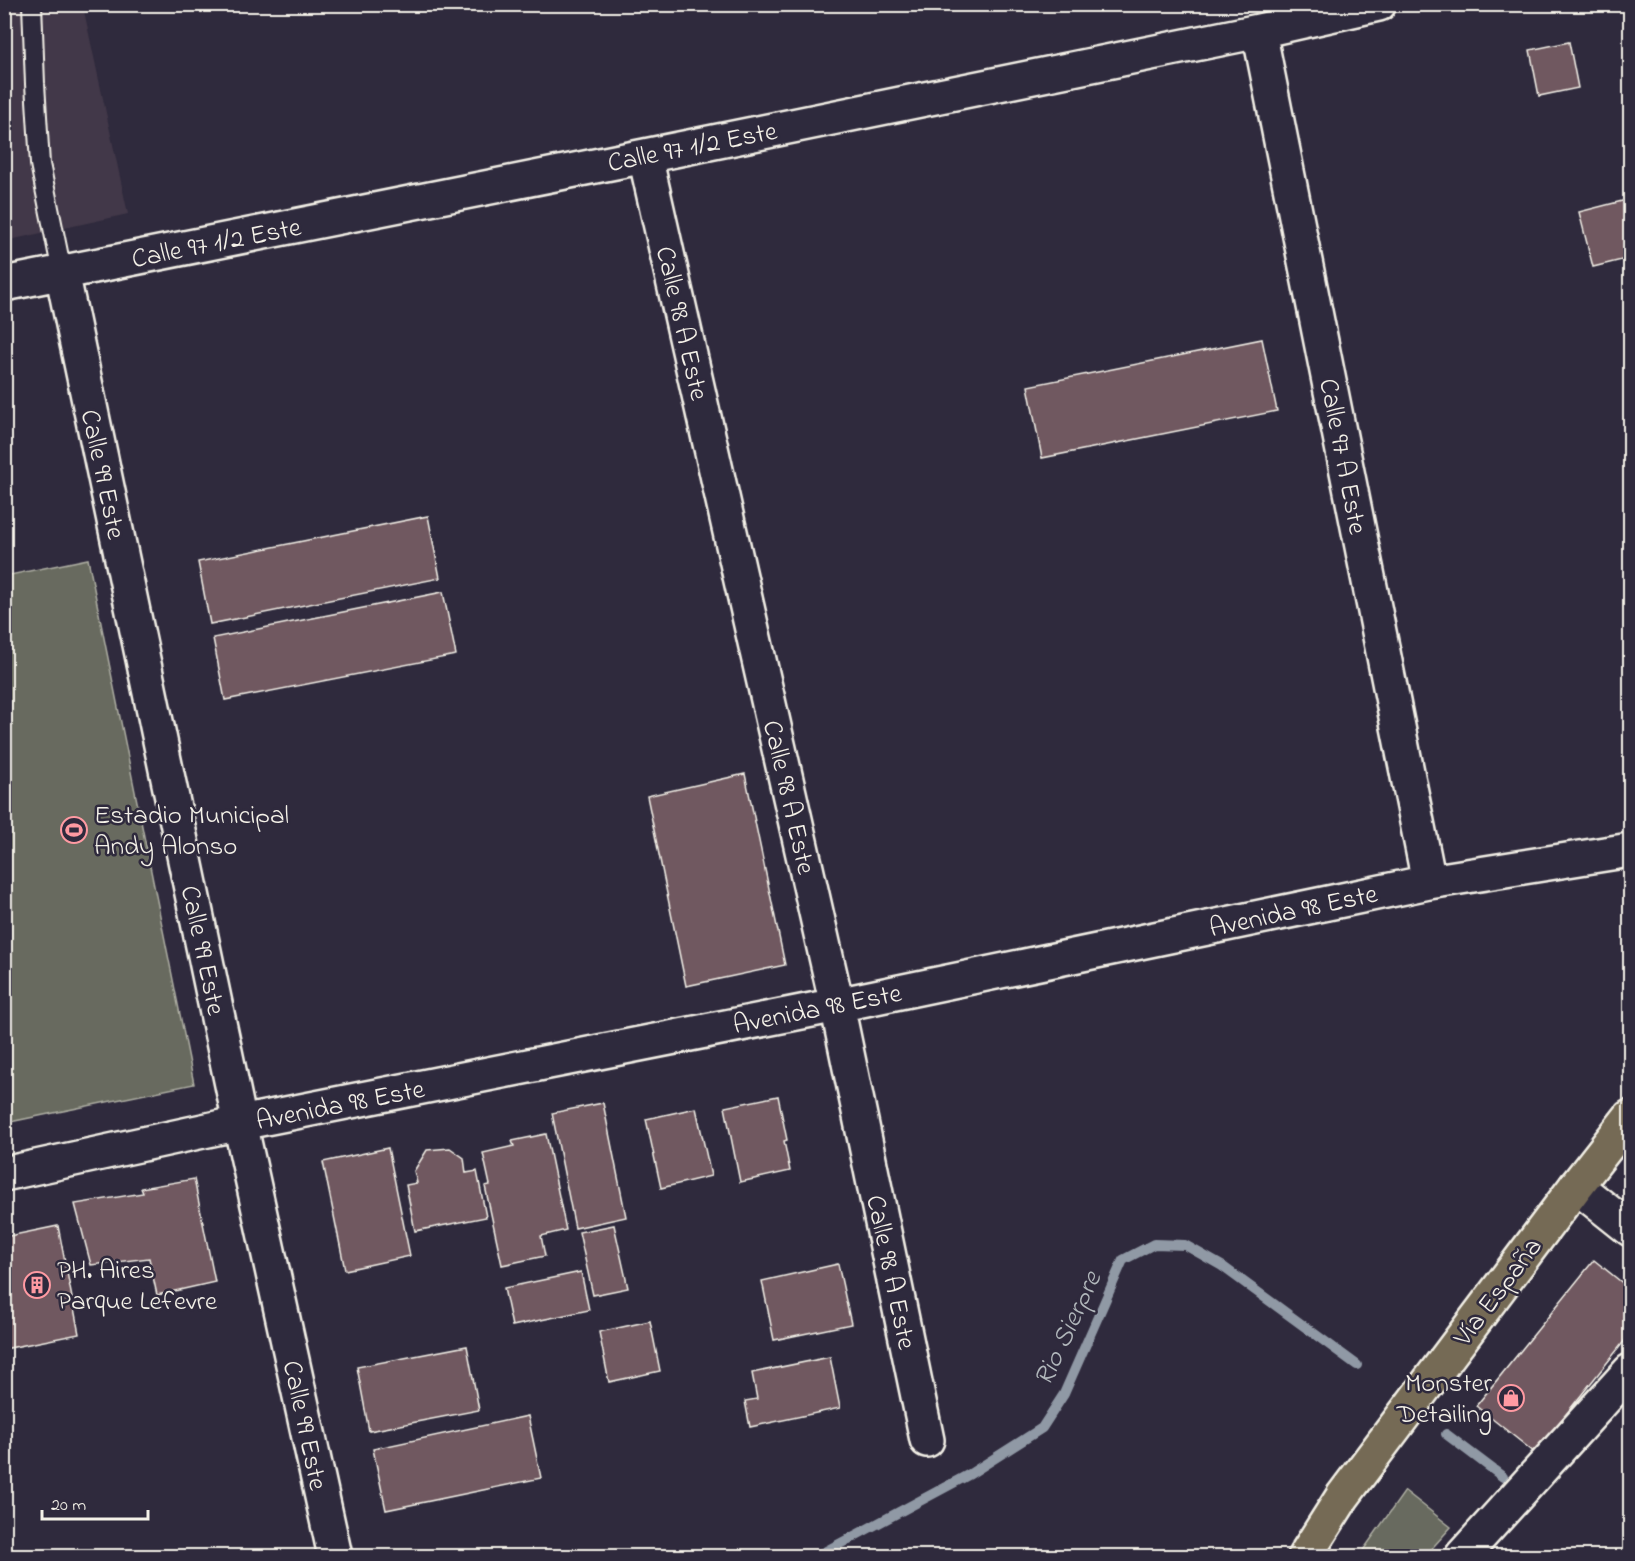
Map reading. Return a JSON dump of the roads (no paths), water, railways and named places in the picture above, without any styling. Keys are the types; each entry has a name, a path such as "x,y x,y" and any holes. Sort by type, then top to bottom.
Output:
{"main road":[{"name":"Vía España","path":"1305,1557 1343,1496 1630,1117"}],"street":[{"name":"Calle 97 1/2 Este","path":"4,284 1259,31 1379,4"},
{"name":"Calle 97 A Este","path":"1259,31 1429,882"},
{"name":"Calle 98 A Este","path":"645,156 837,1005 927,1440"},
{"name":"Calle 99 Este","path":"62,272 240,1123 335,1557"},
{"name":"Avenida 98 Este","path":"4,1174 240,1123 837,1005 1429,882 1630,850"},
{"path":"1576,1186 1630,1229"},
{"path":"1462,1557 1630,1371"}],"lane":[{"path":"32,4 40,164 62,272"}],"waterway":[{"name":"Rio Sierpre","path":"817,1556 970,1474 1042,1428 1064,1394 1123,1260 1154,1244 1185,1245 1222,1266 1357,1365"},
{"name":"Rio Sierpre","path":"1446,1434 1503,1477"}],"place":[{"name":"Estadio Municipal Andy Alonso","path":"74,830"},
{"name":"PH. Aires Parque Lefevre","path":"37,1285"},
{"name":"Monster Detailing","path":"1511,1398"}]}
